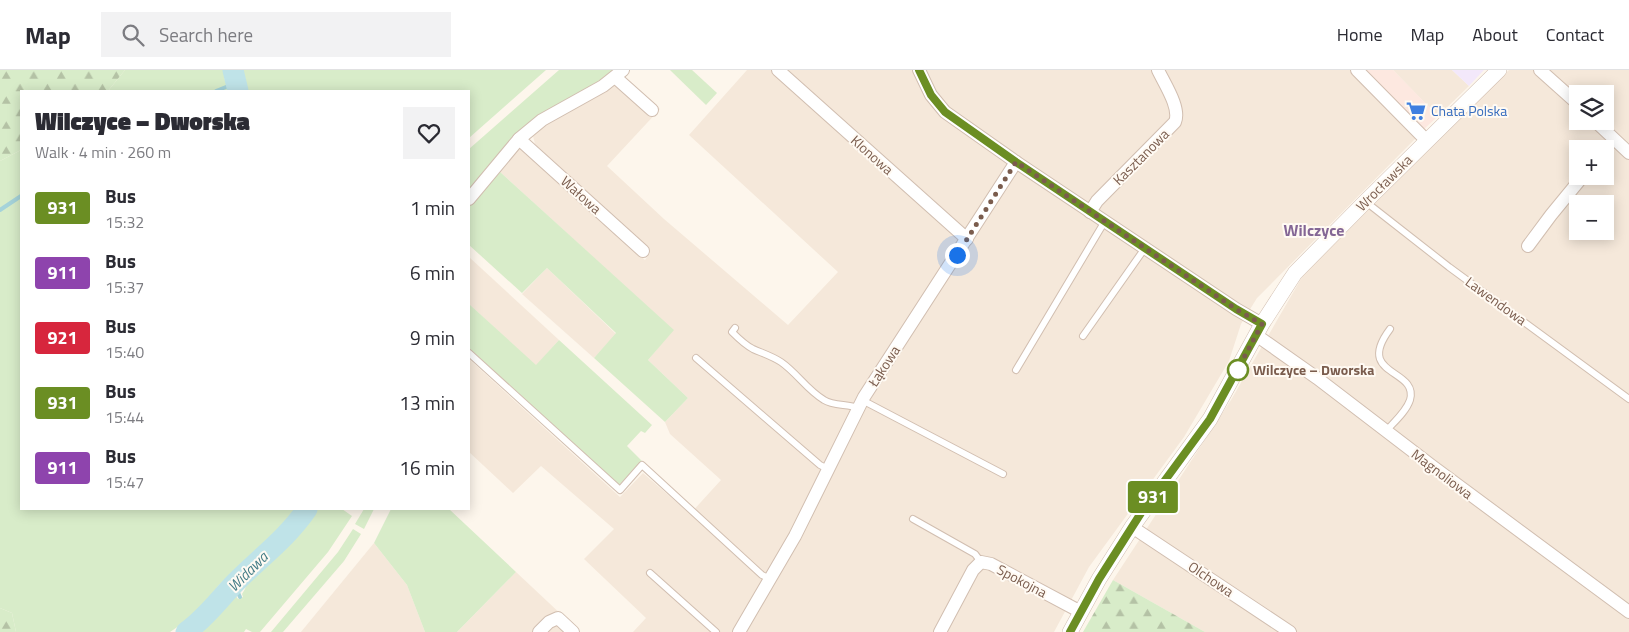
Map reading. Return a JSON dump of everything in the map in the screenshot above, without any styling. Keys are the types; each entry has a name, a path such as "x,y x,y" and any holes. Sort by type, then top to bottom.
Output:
{"street":[{"name":"Klonowa","path":"778,70 967,239"},
{"name":"Magnoliowa","path":"919,70 931,95 945,112 1016,162 1236,309 1259,330 1386,431 1629,612"},
{"name":"Kasztanowa","path":"1090,212 1098,201 1177,118 1175,106 1158,70"},
{"path":"1357,70 1427,141"},
{"name":"Wrocławska","path":"1070,632 1080,612 1132,527 1210,419 1259,330 1296,273 1499,70"},
{"path":"1540,70 1569,96"},
{"path":"470,198 519,139 542,120 603,86 619,73 652,110"},
{"path":"1604,130 1629,153"},
{"name":"Wałowa","path":"519,139 643,251"},
{"name":"Łąkowa","path":"739,632 794,536 860,404 1016,162"},
{"path":"1528,246 1575,185"},
{"name":"Olchowa","path":"1132,527 1290,632"},
{"name":"Spokojna","path":"940,632 973,570 981,562 991,564 1080,612"},
{"path":"539,632 549,622 558,618 573,632"}],"lane":[{"name":"Lawendowa","path":"1365,202 1449,267 1629,399"},
{"path":"1016,370 1105,221"},
{"path":"1083,336 1145,248"},
{"path":"735,328 732,332 741,341 750,348 782,363 797,375 806,386 826,401 850,405 860,404 1004,474"},
{"path":"1386,431 1400,415 1410,398 1405,382 1385,366 1379,358 1379,347 1390,329"},
{"path":"470,354 620,490 642,466 770,580"},
{"path":"696,358 820,466 828,469"},
{"path":"913,519 975,554 981,562"},
{"path":"650,573 716,632"}],"shaded area":[{"path":"747,70 1350,70 1417,137 1257,298 1241,324 1229,361 1184,437 1089,567 1054,632 633,632 646,618 584,559 614,529 541,466 513,493 470,453 470,360 620,497 643,473 690,514 721,480 670,434 665,422 688,398 648,360 673,330 499,171 520,148 645,260 650,253 535,144 533,136 540,127 624,77 660,109 607,166 664,219 788,325 838,272 689,135"},
{"path":"1362,70 1393,70 1438,116 1422,131"},
{"path":"1393,70 1452,70 1469,86 1438,116"},
{"path":"1452,70 1484,70 1469,86"},
{"path":"1509,70 1629,70 1629,632 1205,632 1113,580 1231,400 1305,272"},
{"path":"470,258 559,340 536,366 470,305"},
{"path":"547,268 616,334 594,358 522,294"},
{"path":"374,543 407,585 425,632 301,632"},
{"path":"516,572 580,632 457,632"}],"green space":[{"path":"0,70 125,70 109,90 20,90 20,151 0,161"},
{"path":"125,70 224,70 225,81 230,90 109,90"},
{"path":"243,70 546,70 470,137 470,90 248,90"},
{"path":"559,70 616,70 514,139 470,189 470,148"},
{"path":"670,70 692,70 717,93 706,105"},
{"path":"20,151 20,510 299,510 219,585 195,615 170,632 16,632 12,613 0,608 0,161"},
{"path":"499,171 674,330 648,360 688,398 665,422 594,358 616,333 547,268 522,293 470,246 470,206"},
{"path":"470,305 536,365 559,340 652,425 645,433 641,431 627,446 642,461 619,485 470,349"},
{"path":"316,510 343,510 352,516 328,552 260,632 252,632 246,629 244,632 202,632 236,596 238,599 243,597 242,594 247,582 297,537"},
{"path":"363,510 374,510 364,529 355,524"},
{"path":"390,510 450,510 516,572 457,632 425,632 407,585 374,543"},
{"path":"353,529 361,534 344,561 283,632 271,632 338,552"},
{"path":"1113,580 1205,632 1083,632"},
{"path":"0,608 12,613 16,632 0,632"}],"waterway":[{"name":"Widawa","path":"233,70 238,90"},
{"path":"218,90 236,83"},
{"path":"0,210 20,197"},
{"name":"Widawa","path":"186,632 200,621 237,581 283,538 306,510"},
{"path":"234,584 240,597"}],"bus line":[{"name":"931","path":"919,70 931,95 945,112 1016,162 1236,309 1262,324 1210,419 1117,549 1070,632"}],"place":[{"name":"Chata Polska","path":"1416,111"},
{"name":"Wilczyce – Dworska","path":"1238,370"}],"district":[{"name":"Wilczyce","path":"1314,230"}],"route":[{"path":"957,255 1016,162 1236,309 1262,324 1235,374 1238,370"}]}
